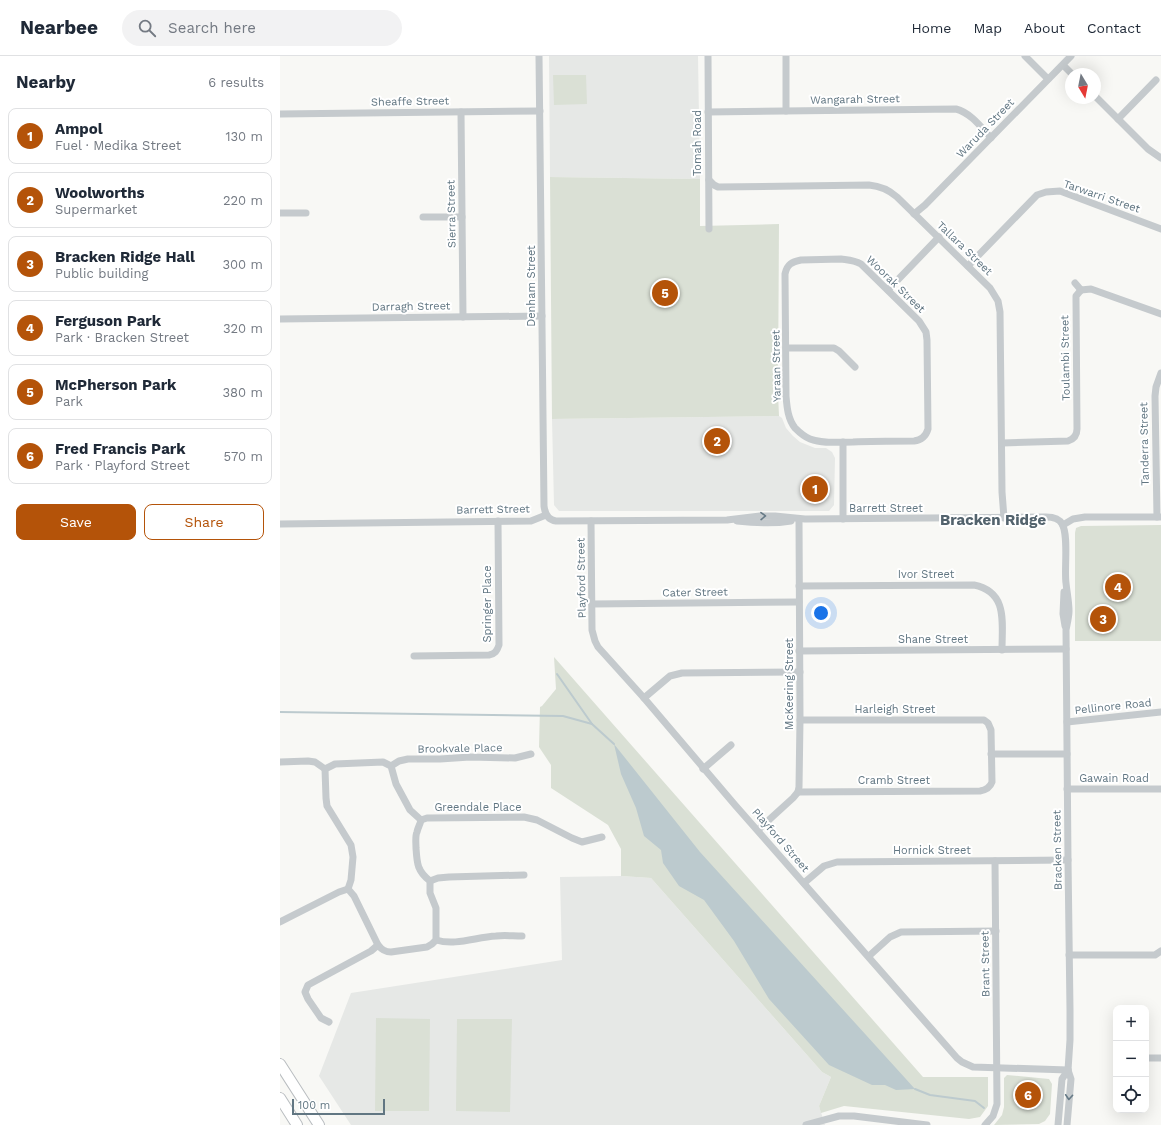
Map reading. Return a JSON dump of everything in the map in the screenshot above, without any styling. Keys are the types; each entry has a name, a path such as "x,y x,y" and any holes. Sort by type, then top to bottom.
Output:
{"highway":[{"path":"280,1064 319,1125"},
{"path":"280,1098 297,1125"}],"street":[{"name":"Denham Street","path":"539,56 544,506 546,515"},
{"name":"Tomah Road","path":"708,56 709,229"},
{"path":"786,56 786,111"},
{"path":"1025,56 1048,79"},
{"name":"Waruda Street","path":"914,214 925,205 1071,56"},
{"path":"1063,65 1066,68"},
{"path":"1118,119 1156,80"},
{"path":"1101,102 1148,149 1161,158"},
{"name":"Wangarah Street","path":"708,112 956,109 969,115 991,138"},
{"name":"Sheaffe Street","path":"280,114 540,111"},
{"name":"Sierra Street","path":"461,112 463,317"},
{"name":"Tallara Street","path":"709,180 716,186 722,187 876,186 886,189 892,192 993,292 1000,307 1002,492 1004,518"},
{"name":"Tarwarri Street","path":"968,266 1038,195 1046,192 1060,191 1161,228"},
{"path":"280,213 306,213"},
{"path":"423,217 462,216"},
{"path":"888,290 938,238"},
{"name":"Woorak Street","path":"789,264 800,260 841,259 856,261 861,264 919,321 926,332 927,340 928,428 924,437"},
{"name":"Yaraan Street","path":"789,264 786,274 786,396 788,413 795,428 810,439 825,441 914,441 924,437"},
{"path":"1075,282 1081,290 1091,289 1161,314"},
{"name":"Toulambi Street","path":"1002,443 1068,441 1078,438 1076,296 1081,290"},
{"name":"Darragh Street","path":"280,319 542,316"},
{"path":"786,348 834,348 839,350 855,367"},
{"name":"Tanderra Street","path":"1159,517 1158,440 1155,396 1156,387 1161,373"},
{"path":"843,442 843,519"},
{"name":"Barrett Street","path":"280,524 531,520 546,515 553,521 727,520 760,516 799,519 1051,517 1058,520 1063,525"},
{"path":"1063,525 1073,520 1085,517 1159,517"},
{"name":"McKeering Street","path":"798,792 800,780 799,519"},
{"name":"Springer Place","path":"414,656 489,655 496,652 499,645 498,520"},
{"name":"Playford Street","path":"591,521 592,630 598,647 957,1058 973,1067 1068,1070"},
{"name":"Bracken Street","path":"1063,525 1066,542 1066,583 1069,613 1066,630 1070,1033 1068,1070 1070,1079 1067,1125"},
{"name":"Ivor Street","path":"799,586 981,586 995,596 1001,609 1002,650"},
{"name":"Cater Street","path":"592,604 799,602"},
{"name":"Shane Street","path":"799,651 1066,649"},
{"path":"644,698 670,676 682,673 800,672"},
{"name":"Pellinore Road","path":"1066,722 1161,712"},
{"name":"Harleigh Street","path":"800,720 991,721 991,754"},
{"path":"704,769 731,745"},
{"name":"Brookvale Place","path":"391,766 399,761 408,759 470,757 515,758 531,754"},
{"path":"991,754 1067,754"},
{"name":"Cramb Street","path":"798,792 991,790 991,754"},
{"path":"280,762 315,762 325,769"},
{"path":"325,769 335,764 383,762 391,766 396,784 410,810 420,820 420,826 417,831 418,868 423,876 430,881"},
{"path":"325,769 327,806 350,845 353,857 351,880 348,889"},
{"name":"Gawain Road","path":"1067,789 1161,789"},
{"path":"758,830 798,792"},
{"name":"Greendale Place","path":"420,820 427,818 524,817 537,820 582,842 602,837"},
{"name":"Hornick Street","path":"804,883 824,866 837,862 1068,860"},
{"name":"Brant Street","path":"985,1125 993,1116 997,1104 994,861"},
{"path":"430,881 438,878 449,877 524,875"},
{"path":"348,889 354,896 378,945 382,950 391,952 427,947 436,940 436,908 430,893 430,881"},
{"path":"280,922 339,892 348,889"},
{"path":"869,956 890,937 900,932 996,931"},
{"path":"436,940 454,942 495,936 522,936"},
{"path":"329,1022 321,1018 308,999 305,992 308,985 371,951 378,945"},
{"path":"1069,955 1155,955 1161,951"},
{"path":"1149,1058 1161,1058"},
{"name":"Bracken Street","path":"1058,1125 1062,1080 1068,1070"},
{"path":"806,1125 839,1116 854,1116 927,1125"}],"shaded area":[{"path":"549,56 698,56 700,179 550,177"},
{"path":"553,75 586,75 587,104 554,105"},
{"path":"550,177 700,179 700,226 779,224 779,416 552,419"},
{"path":"779,416 782,418 786,428 800,442 815,448 826,448 832,452 835,458 834,505 829,511 559,511 554,505 552,419"},
{"path":"1161,525 1161,641 1075,641 1076,528 1081,526"},
{"path":"554,657 923,1077 988,1077 988,1106 980,1117 969,1119 844,1106 821,1113 819,1106 831,1077 822,1072 651,878 621,876 621,849 608,825 551,788 551,765 539,747 540,707 556,689"},
{"path":"614,744 700,852 915,1089 896,1090 885,1085 872,1085 829,1065 769,999 734,941 704,900 679,886 663,863 661,850 644,836 636,808 621,774"},
{"path":"621,876 651,878 822,1072 831,1077 819,1106 825,1125 351,1125 319,1076 351,993 562,960 560,877"},
{"path":"376,1018 430,1019 429,1111 375,1111"},
{"path":"457,1019 512,1019 510,1112 456,1111"},
{"path":"1007,1075 1049,1079 1052,1084 1050,1114 1045,1121 1039,1124 994,1125 1002,1115 1004,1107 1004,1078"}],"waterway":[{"path":"557,674 592,724 614,744"},
{"path":"280,712 563,716 592,724"},
{"path":"915,1089 930,1095 975,1101 984,1108"}],"place":[{"name":"McPherson Park","path":"665,293"},
{"name":"Woolworths","path":"717,441"},
{"name":"Ampol","path":"815,489"},
{"name":"Ferguson Park","path":"1118,587"},
{"name":"Bracken Ridge Hall","path":"1103,619"},
{"name":"Fred Francis Park","path":"1028,1095"}],"district":[{"name":"Bracken Ridge","path":"993,520"}]}
